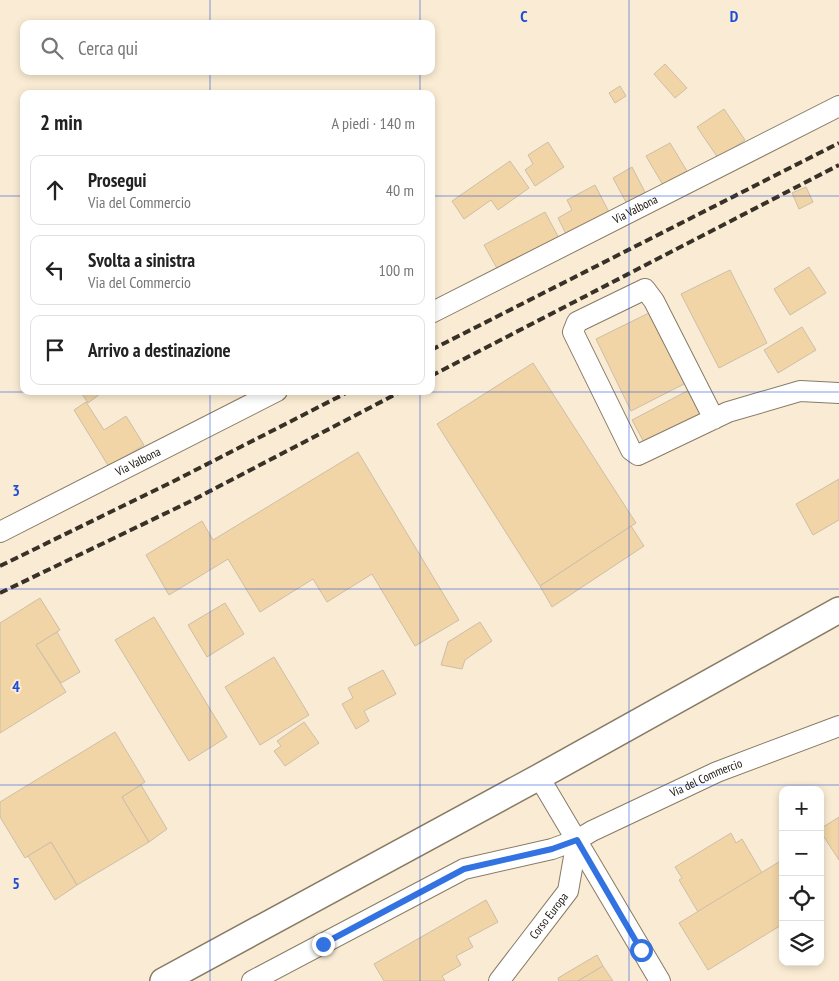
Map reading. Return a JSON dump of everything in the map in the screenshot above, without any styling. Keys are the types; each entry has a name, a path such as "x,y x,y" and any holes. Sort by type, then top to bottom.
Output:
{"main road":[{"path":"162,981 539,777 839,610"}],"street":[{"name":"Via Valbona","path":"435,311 839,106"},
{"path":"714,419 654,301 645,289 577,322 573,332 631,450 638,455 714,419 728,412 800,391 839,392"},
{"name":"Via Valbona","path":"0,532 269,395"},
{"name":"Via del Commercio","path":"252,981 464,869 552,849 577,840 592,831 717,772 839,726"},
{"path":"539,777 660,981"},
{"name":"Corso Europa","path":"499,981 568,891 577,840"}],"building":[{"path":"665,64 687,88 675,98 654,74"},
{"path":"620,86 626,96 615,103 609,93"},
{"path":"724,109 745,140 718,158 697,127"},
{"path":"548,142 564,167 535,186 525,170 533,164 528,155"},
{"path":"670,143 687,171 663,185 646,156"},
{"path":"510,161 529,188 498,210 491,200 464,219 452,201"},
{"path":"632,167 646,194 627,204 613,178"},
{"path":"595,185 610,214 567,236 558,218 572,210 567,200"},
{"path":"806,187 813,202 799,209 792,193"},
{"path":"545,212 560,240 499,272 484,245"},
{"path":"809,267 826,293 790,315 774,289"},
{"path":"730,270 767,343 719,368 681,294"},
{"path":"651,312 686,383 631,411 596,339"},
{"path":"802,327 816,350 778,373 764,350"},
{"path":"533,363 636,523 540,586 437,424"},
{"path":"691,389 705,414 646,446 632,420"},
{"path":"83,395 99,395 88,403"},
{"path":"86,402 104,430 126,416 144,445 109,467 74,410"},
{"path":"358,452 459,620 415,646 372,574 327,602 313,579 260,612 228,559 169,595 146,555 202,521 213,540"},
{"path":"839,479 839,520 813,535 796,504"},
{"path":"631,526 644,546 552,607 540,586"},
{"path":"40,598 60,630 36,645 66,692 0,733 0,623"},
{"path":"225,603 244,634 207,657 188,625"},
{"path":"154,617 227,737 189,761 115,640"},
{"path":"480,622 492,641 465,660 462,669 441,665 448,642"},
{"path":"57,632 80,672 61,683 36,645"},
{"path":"274,657 309,715 260,745 225,687"},
{"path":"383,670 396,694 364,711 369,721 356,729 342,704 353,698 348,688"},
{"path":"304,722 319,743 285,766 274,751 281,746 277,741"},
{"path":"115,732 145,782 122,797 149,842 77,885 51,842 25,858 0,817 0,802"},
{"path":"141,785 167,829 149,842 122,797"},
{"path":"839,817 839,860 824,837 824,826"},
{"path":"731,833 736,843 742,839 762,873 698,912 679,880 682,878 675,867"},
{"path":"51,842 77,885 55,900 28,856"},
{"path":"779,862 779,926 708,970 679,923"},
{"path":"486,900 498,922 468,938 473,947 456,956 461,965 442,976 445,981 384,981 374,964"},
{"path":"597,955 603,966 578,981 559,981 558,978"},
{"path":"603,966 613,981 578,981"}],"railway":[{"path":"435,348 839,143"},
{"path":"435,374 839,165"},
{"path":"0,566 176,480 342,395"},
{"path":"0,593 189,502 394,395"}],"route":[{"path":"323,944 464,869 552,849 577,840 641,950"}]}
